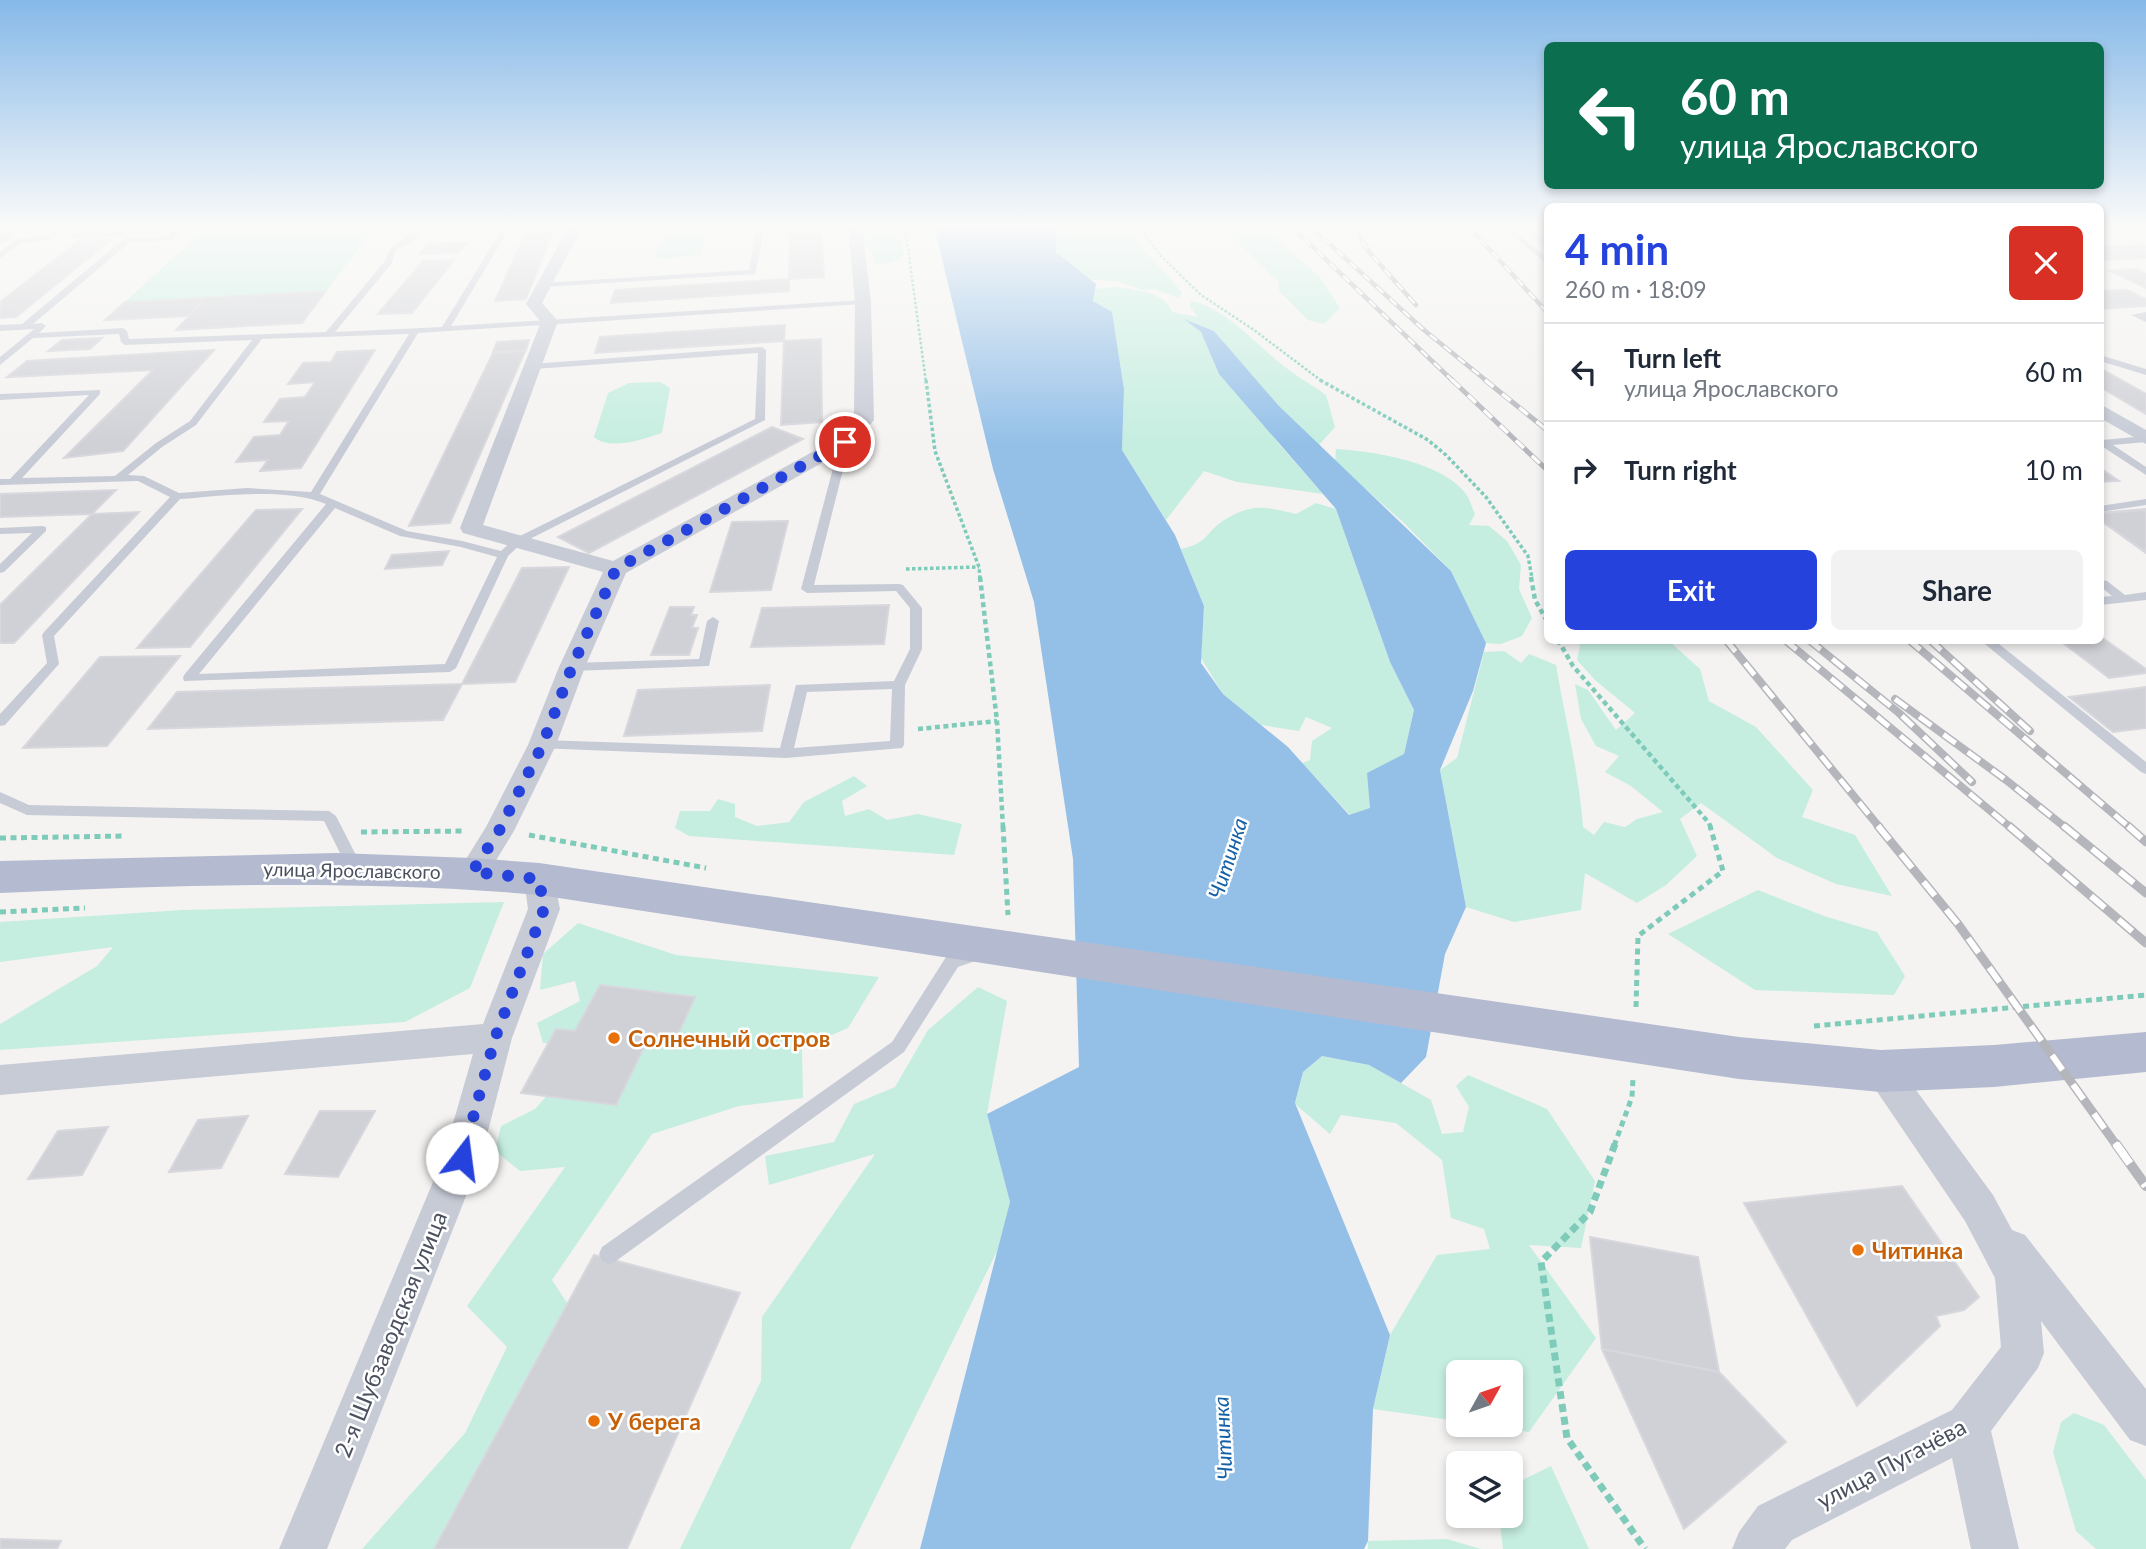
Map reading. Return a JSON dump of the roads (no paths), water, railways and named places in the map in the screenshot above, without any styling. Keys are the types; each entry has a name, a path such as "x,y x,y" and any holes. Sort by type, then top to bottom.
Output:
{"main road":[{"name":"улица Ярославского","path":"0,877 233,868 472,872 1000,937 1739,1058 1881,1071 1994,1066 2146,1052"}],"street":[{"path":"537,298 534,304 550,321 471,528 616,569"},
{"path":"472,872 499,831 542,746 572,667 616,569 845,442 864,421 863,298"},
{"path":"2104,413 2146,439"},
{"name":"2-я Шубзаводская улица","path":"303,1549 462,1158 495,1038 544,909 539,879"},
{"path":"0,1080 495,1038"},
{"name":"улица Пугачёва","path":"1756,1549 1775,1523 1968,1426 2023,1353 2015,1275 1979,1208 1881,1071"},
{"path":"1979,1208 2146,1424"},
{"path":"1968,1426 1994,1549"}],"lane":[{"path":"24,327 58,298"},
{"path":"329,334 358,298"},
{"path":"445,329 464,298"},
{"path":"31,336 122,331 125,342 415,331 863,302"},
{"path":"2146,314 2135,315 2146,320"},
{"path":"0,328 42,327 0,362"},
{"path":"314,495 415,331"},
{"path":"117,479 159,445 193,423 259,337"},
{"path":"332,504 190,678 450,668 503,555 518,541 760,420 762,350 534,366"},
{"path":"2104,359 2146,372"},
{"path":"0,397 97,392 6,482"},
{"path":"2104,442 2146,439"},
{"path":"542,746 786,753 897,745 899,685 916,649 916,608 899,587 807,589 845,442"},
{"path":"2104,444 2146,472"},
{"path":"6,482 140,478 177,496 247,491 314,495 404,534 462,544 503,555"},
{"path":"0,722 53,664 48,635 177,496"},
{"path":"2104,508 2146,502"},
{"path":"0,531 42,529 0,570"},
{"path":"2104,584 2122,599"},
{"path":"2104,601 2146,596"},
{"path":"572,667 705,663 713,621"},
{"path":"1991,644 2146,769"},
{"path":"786,753 801,688 899,685"},
{"path":"0,797 27,810 329,816 355,869"},
{"path":"610,1254 898,1047 952,962 1000,937"}],"water":[{"name":"Читинка","path":"952,298 1093,298 1093,301 1112,312 1124,389 1122,450 1175,535 1204,606 1201,663 1223,694 1288,747 1349,815 1370,808 1367,773 1404,754 1414,710 1390,662 1336,509 1219,374 1201,332 1184,319 1214,331 1279,406 1451,571 1486,643 1473,691 1440,770 1466,907 1445,954 1426,1057 1401,1083 1369,1065 1322,1056 1303,1072 1295,1103 1390,1335 1373,1409 1368,1541 1364,1549 920,1549 1010,1202 987,1114 1079,1067 1073,859 1034,602 993,469"}],"railway":[{"path":"1367,298 1454,382"},
{"path":"1389,298 1488,382"},
{"path":"1410,298 1416,305"},
{"path":"1534,298 1544,309"},
{"path":"1452,380 1544,467"},
{"path":"1485,380 1544,428"},
{"path":"1729,644 1880,828"},
{"path":"1790,644 2011,828"},
{"path":"1814,644 1899,713 1972,782"},
{"path":"1914,644 2130,828"},
{"path":"1934,644 2030,731"},
{"path":"1895,699 2006,780 2066,828"},
{"path":"1878,826 1958,924 2117,1146"},
{"path":"2009,826 2146,943"},
{"path":"2064,826 2146,893"},
{"path":"2128,826 2146,842"},
{"path":"2116,1144 2146,1186"}],"place":[{"name":"Солнечный остров","path":"614,1038"},
{"name":"Читинка","path":"1858,1250"},
{"name":"У берега","path":"594,1421"}]}
